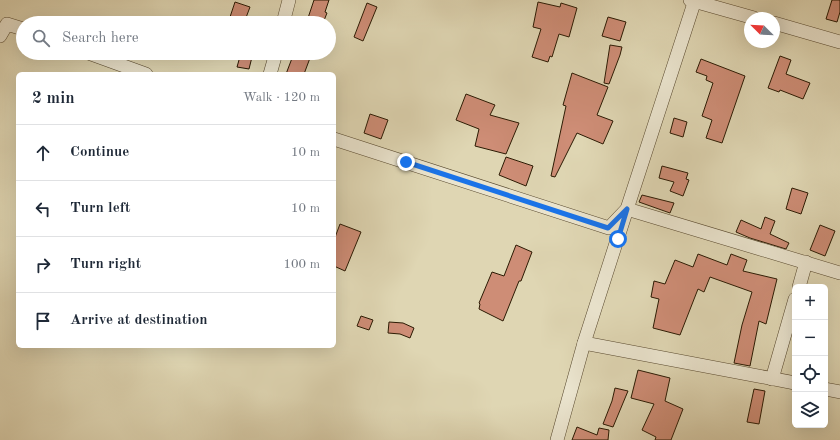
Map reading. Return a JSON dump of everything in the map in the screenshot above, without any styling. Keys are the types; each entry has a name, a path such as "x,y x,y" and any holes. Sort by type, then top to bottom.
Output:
{"street":[{"path":"285,16 289,0"},
{"path":"557,440 584,343 693,0 744,15"},
{"path":"0,36 7,24 16,27"},
{"path":"780,25 840,42"},
{"path":"107,60 140,72"},
{"path":"271,72 274,60"},
{"path":"336,140 608,228 627,209"},
{"path":"627,209 840,272"},
{"path":"800,284 806,262"},
{"path":"772,379 792,309"},
{"path":"584,343 792,382"},
{"path":"828,390 840,392"}],"building":[{"path":"314,0 329,0 325,12 327,13 326,16 309,16"},
{"path":"832,0 840,0 840,12 837,22 826,19"},
{"path":"235,2 250,7 247,16 230,16"},
{"path":"538,2 560,7 561,3 577,8 569,37 559,34 552,57 550,56 548,62 532,57 541,29 533,27"},
{"path":"367,3 377,7 363,41 354,37"},
{"path":"608,17 626,22 620,41 602,36"},
{"path":"610,45 622,47 609,84 604,83"},
{"path":"780,56 791,60 786,74 810,83 803,99 780,90 779,92 768,88"},
{"path":"701,59 745,76 722,143 706,138 712,120 702,116 713,83 706,80 707,76 696,72"},
{"path":"239,60 251,60 249,69 237,67"},
{"path":"291,60 309,60 305,72 287,72"},
{"path":"572,73 608,87 597,115 613,121 603,144 577,133 555,177 551,176 566,106 563,105"},
{"path":"466,94 495,105 490,115 519,123 506,154 475,146 479,129 456,120"},
{"path":"370,114 388,120 381,139 364,133"},
{"path":"674,118 687,122 683,137 670,133"},
{"path":"506,157 533,166 526,186 499,175"},
{"path":"662,166 688,173 686,179 689,180 683,196 670,191 674,182 659,178"},
{"path":"792,188 808,193 801,214 786,209"},
{"path":"642,195 674,203 670,213 639,202"},
{"path":"765,217 775,221 770,234 789,243 786,249 736,232 741,220 761,229"},
{"path":"340,224 361,232 345,271 336,267 336,235"},
{"path":"820,225 835,231 825,256 810,250"},
{"path":"516,245 532,252 503,321 479,309 479,303 492,272 504,276"},
{"path":"698,254 727,265 731,254 747,260 743,271 777,279 766,324 759,321 750,366 734,363 742,325 752,292 710,277 704,292 698,289 680,335 653,328 659,299 651,297 654,281 665,284 675,260 693,267"},
{"path":"361,316 373,320 369,330 357,326"},
{"path":"389,322 403,323 414,328 410,338 400,334 388,333"},
{"path":"638,370 670,378 665,401 683,409 671,440 655,440 656,437 642,430 654,404 631,398"},
{"path":"615,388 628,391 613,427 603,424 612,401"},
{"path":"754,389 765,391 759,424 747,422"},
{"path":"577,427 597,435 599,428 609,430 608,440 572,440"}],"route":[{"path":"406,162 608,228 627,209 618,239"}]}
